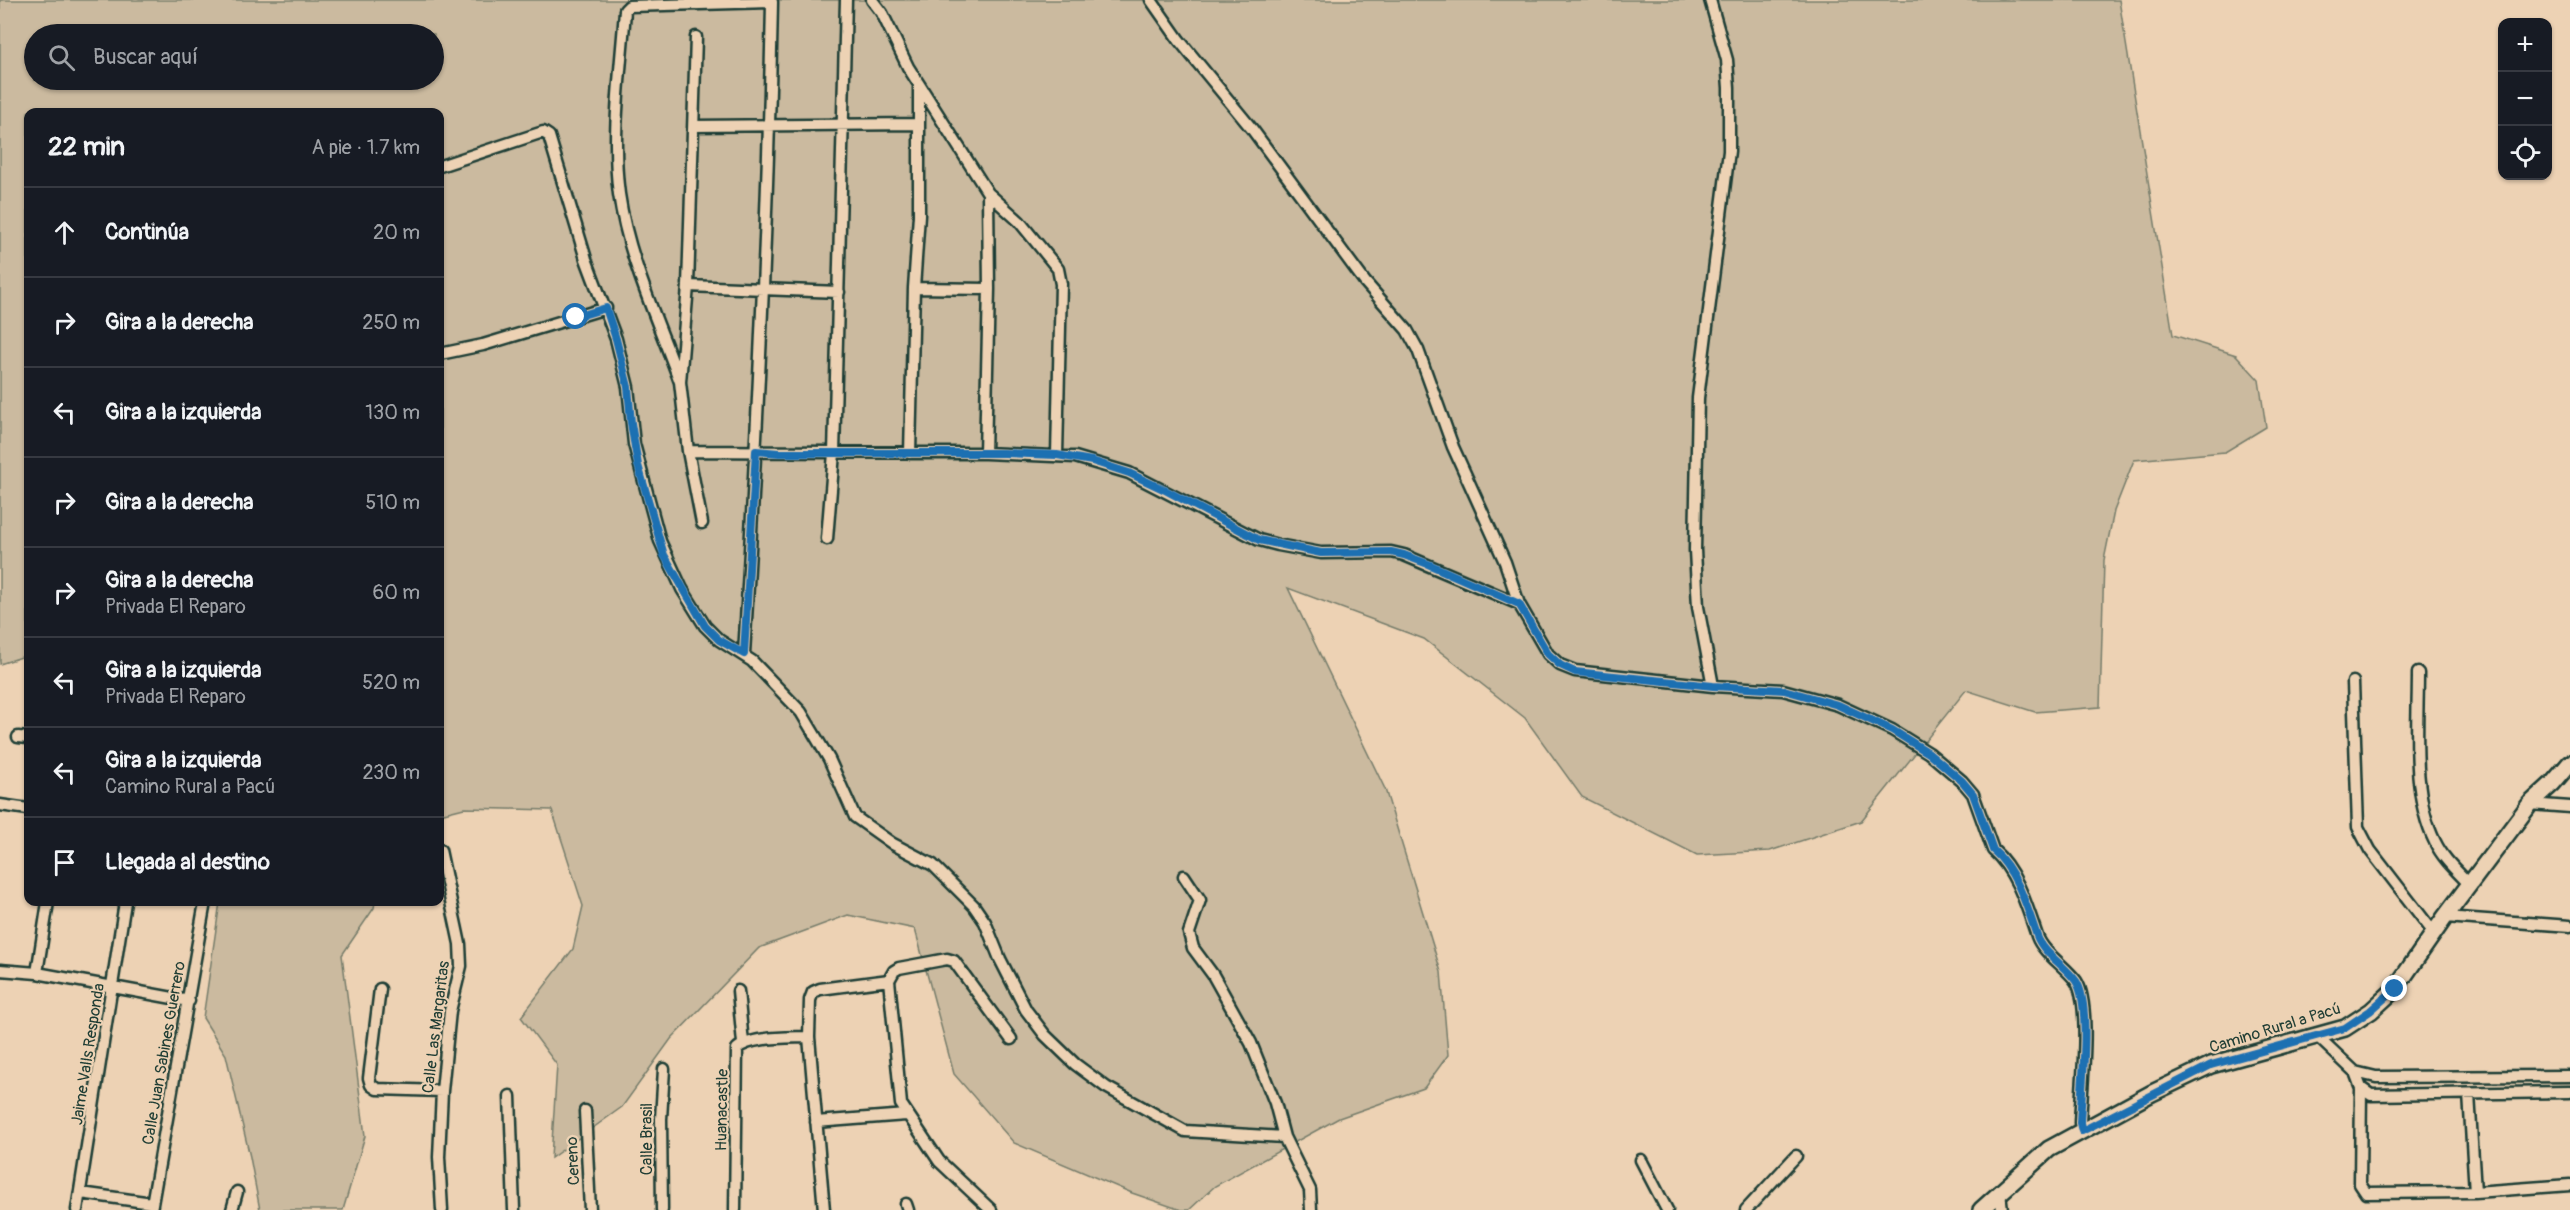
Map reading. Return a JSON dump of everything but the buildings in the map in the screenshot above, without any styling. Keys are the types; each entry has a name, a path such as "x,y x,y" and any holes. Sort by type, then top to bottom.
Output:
{"street":[{"path":"827,539 834,453 846,0"},
{"path":"872,0 882,13 919,84 988,193 1019,221 1058,269 1061,284 1057,455"},
{"path":"1151,0 1179,40 1252,129 1365,282 1407,330 1418,350 1453,447 1504,562 1519,604 1548,654 1560,665 1575,672 1713,686 1784,690 1838,705 1892,730 1929,753 1973,794 1993,850 2000,856 2022,894 2038,939 2076,982 2082,994 2085,1016 2080,1123 2082,1131"},
{"path":"1710,0 1727,60 1729,88 1729,151 1698,398 1695,550 1698,607 1713,686"},
{"path":"680,382 631,248 620,194 617,146 625,10 629,6 772,2 770,124 756,451 744,654"},
{"path":"696,37 688,286 680,382 688,452 702,523"},
{"path":"910,453 914,288 919,214 917,124 919,84"},
{"path":"694,126 917,124"},
{"path":"444,165 543,132 549,136 586,259 616,339 628,387 638,465 664,555 705,626 719,640 744,654 790,699 814,730 855,818 893,844 933,865 974,906 985,922 1022,1004 1045,1035 1075,1064 1106,1087 1185,1131 1284,1137"},
{"path":"985,453 989,289 988,193"},
{"path":"688,286 763,287 839,292"},
{"path":"914,288 989,289"},
{"path":"444,353 483,345 606,308"},
{"path":"688,452 985,453 1057,455 1092,461 1129,473 1259,540 1321,553 1391,552 1404,555 1519,604"},
{"path":"2418,674 2421,806 2435,843 2449,863 2470,885"},
{"path":"2353,682 2358,827 2370,850 2434,933"},
{"name":"Camino Rural a Pacú","path":"1981,1210 2049,1149 2211,1065 2345,1028 2370,1011 2395,989 2445,917 2530,804 2570,763"},
{"path":"2530,804 2570,807"},
{"path":"0,805 24,808"},
{"name":"Calle Las Margaritas","path":"442,1210 439,1157 442,1091 450,1011 461,966 460,944 444,869"},
{"path":"1184,876 1200,900 1189,933 1193,948 1214,975 1251,1043 1275,1103 1284,1137 1310,1190 1311,1210"},
{"path":"37,973 47,906"},
{"name":"Jaime Valls Responda","path":"77,1210 114,986 124,906"},
{"name":"Calle Juan Sabines Guerrero","path":"151,1206 204,906"},
{"path":"2445,917 2570,926"},
{"path":"991,1210 939,1161 906,1114 898,1092 890,980 894,971 899,968 947,959 954,961 1011,1039"},
{"path":"0,970 37,973 189,1001"},
{"path":"824,1210 808,1037 810,1000 813,992 820,989 890,980"},
{"path":"380,989 369,1078 372,1085 377,1089 442,1091"},
{"name":"Huanacastle","path":"735,1210 737,1049 743,1043 738,991"},
{"path":"2317,1036 2355,1072 2361,1089 2360,1184 2366,1193 2475,1192 2570,1185"},
{"path":"743,1043 808,1037"},
{"name":"Calle Brasil","path":"662,1210 661,1119 664,1069"},
{"path":"2355,1072 2376,1077 2570,1076"},
{"path":"2361,1089 2371,1095 2570,1092"},
{"path":"2469,1094 2475,1192"},
{"path":"510,1096 514,1210"},
{"name":"Cereno","path":"585,1111 590,1210"},
{"path":"816,1122 906,1114"},
{"path":"1746,1210 1796,1156"},
{"path":"1641,1160 1667,1210"},
{"path":"232,1210 237,1192"},
{"path":"2000,1192 2002,1210"},
{"path":"81,1193 151,1206"}],"shaded area":[{"path":"0,0 2119,0 2173,335 2236,355 2259,380 2266,427 2225,452 2134,460 2114,511 2104,560 2100,707 2035,712 1966,690 1861,821 1770,851 1697,855 1582,797 1525,718 1424,639 1288,588 1385,789 1441,972 1448,1055 1424,1088 1339,1118 1215,1186 1189,1210 1181,1210 1132,1193 1014,1143 954,1074 915,929 848,915 759,948 671,1039 622,1107 551,1158 557,1065 521,1017 573,949 583,906 552,810 464,808 444,813 444,108 24,108 24,656 0,664"},
{"path":"219,906 374,906 342,955 365,1136 343,1210 260,1210 226,1055 203,1018"}],"route":[{"path":"576,317 606,308 628,387 638,465 664,555 682,590 705,626 719,640 744,654 756,451 893,454 1004,453 1075,457 1129,473 1259,540 1321,553 1391,552 1428,564 1519,604 1548,654 1560,665 1575,672 1713,686 1784,690 1838,705 1892,730 1929,753 1962,781 1973,794 1993,850 2000,856 2022,894 2038,939 2076,982 2082,994 2085,1016 2080,1123 2082,1131 2211,1065 2345,1028 2370,1011 2395,989"}]}
